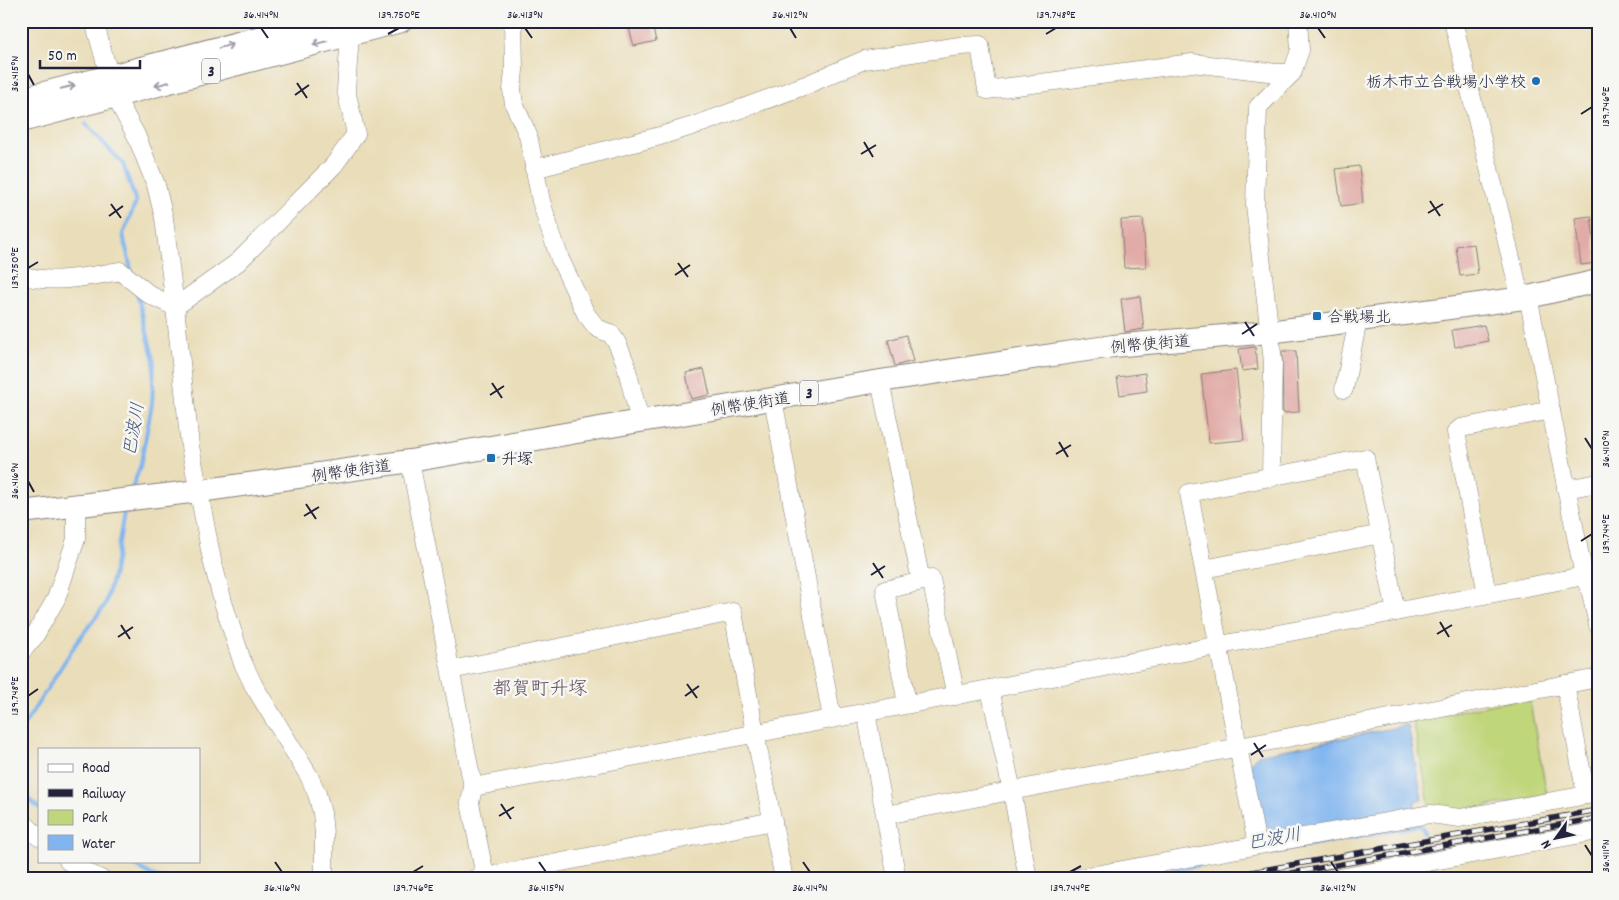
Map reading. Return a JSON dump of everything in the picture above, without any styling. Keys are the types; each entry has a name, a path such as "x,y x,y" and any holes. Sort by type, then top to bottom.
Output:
{"main road":[{"name":"3","path":"21,121 112,86 323,21"},
{"name":"3","path":"21,99 112,86 351,28 401,21"},
{"name":"例幣使街道","path":"21,512 199,492 410,461 640,421 1114,346 1269,332 1524,298 1598,281"}],"street":[{"path":"94,21 112,86 136,135 156,185 164,218 190,446 222,602 242,661 254,686 309,776 317,794 322,813 324,834 324,879"},
{"path":"513,21 515,42 512,90 514,104 528,135 541,201 560,259 586,314 597,328 610,334 617,343 625,362 640,421"},
{"path":"1271,478 1273,362 1255,205 1258,107 1292,73 1300,50 1298,21"},
{"path":"1453,21 1518,287 1530,306 1584,576 1592,593 1598,625"},
{"path":"175,307 238,262 334,166 356,134 346,90 351,28"},
{"path":"534,168 693,126 806,85 864,60 960,46 980,45 988,90 1192,63 1292,73"},
{"path":"21,275 29,278 64,279 120,271 150,295 175,307"},
{"path":"1344,389 1358,320"},
{"path":"880,382 921,581"},
{"path":"773,400 832,718"},
{"path":"1487,594 1456,432 1461,428 1551,410"},
{"path":"1257,845 1188,493 1365,458 1396,612"},
{"path":"410,461 473,787 470,802 479,878 772,821"},
{"path":"1566,489 1598,484"},
{"path":"21,652 34,637 56,599 76,538 76,507"},
{"path":"1204,569 1381,534"},
{"path":"473,787 907,703 956,696 1584,576"},
{"path":"907,703 885,590 931,578 956,696"},
{"path":"451,670 734,612 755,733 784,879"},
{"path":"886,815 1598,678"},
{"path":"1073,879 1430,814 1460,818 1592,794 1565,684"},
{"path":"990,689 1012,791 1028,879"},
{"path":"866,712 897,879"},
{"path":"21,820 38,836"},
{"path":"1334,879 1598,831"},
{"path":"69,862 102,879"}],"green space":[{"path":"1529,697 1547,795 1461,811 1430,808 1413,720"}],"water":[{"path":"1408,725 1422,799 1415,801 1415,807 1272,837 1269,827 1261,829 1250,763 1258,755"}],"building":[{"path":"627,21 651,21 656,41 634,46"},
{"path":"1359,166 1363,203 1341,206 1336,169"},
{"path":"1591,216 1597,263 1581,265 1575,218"},
{"path":"1143,219 1146,267 1124,268 1121,220"},
{"path":"1474,244 1478,274 1460,276 1456,246"},
{"path":"1140,296 1144,329 1125,332 1121,299"},
{"path":"1484,325 1488,341 1455,347 1452,330"},
{"path":"906,335 913,361 895,366 888,340"},
{"path":"1255,347 1258,369 1242,371 1239,349"},
{"path":"1282,351 1296,351 1299,412 1283,413"},
{"path":"704,369 710,395 691,399 686,373"},
{"path":"1236,370 1244,440 1209,443 1201,374"},
{"path":"1145,373 1147,391 1120,395 1117,377"}],"waterway":[{"name":"巴波川","path":"86,124 123,164 136,202 123,234 132,274"},
{"name":"巴波川","path":"131,491 140,467 152,404 154,361 137,293"},
{"name":"巴波川","path":"21,730 77,642 105,605 114,572 125,506"},
{"name":"巴波川","path":"21,793 38,807"},
{"name":"巴波川","path":"1125,879 1418,825 1423,828 1424,833"},
{"name":"巴波川","path":"128,862 158,878 167,879"},
{"name":"巴波川","path":"1434,869 1440,879"}],"railway":[{"path":"1213,879 1598,810"},
{"path":"1258,879 1598,818"}],"place":[{"name":"栃木市立合戦場小学校","path":"1536,81"},
{"name":"合戦場北","path":"1317,316"},
{"name":"升塚","path":"491,458"}],"district":[{"name":"都賀町升塚","path":"540,687"}]}
